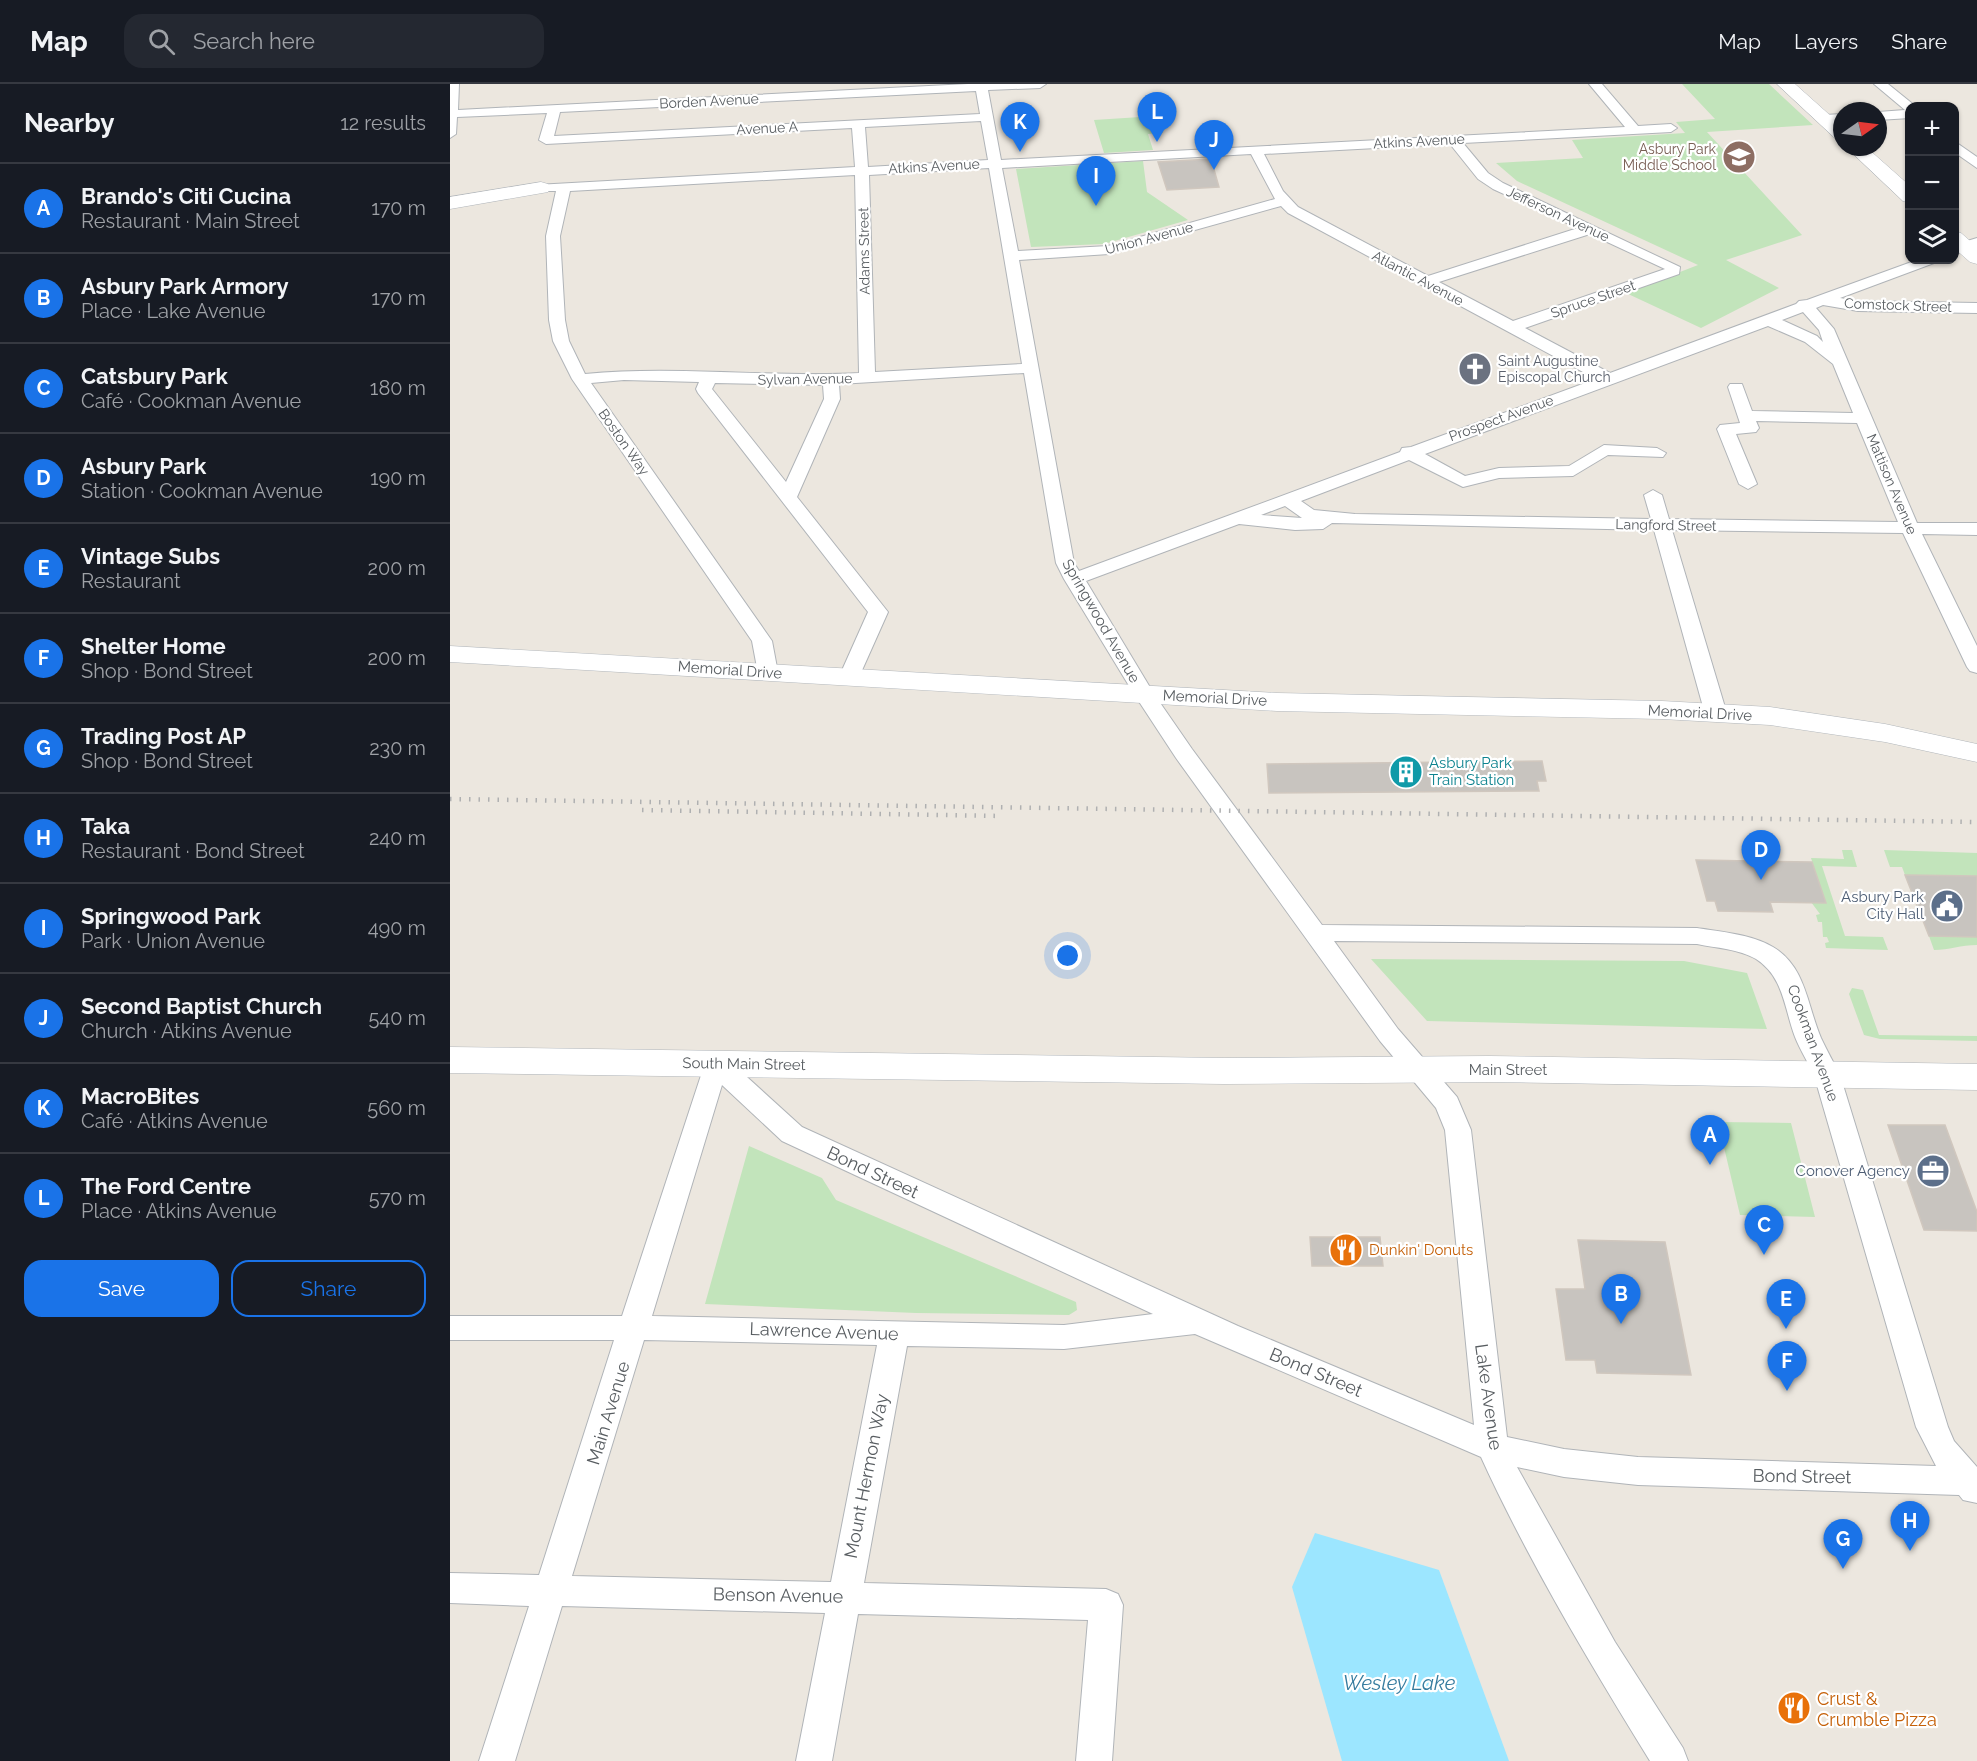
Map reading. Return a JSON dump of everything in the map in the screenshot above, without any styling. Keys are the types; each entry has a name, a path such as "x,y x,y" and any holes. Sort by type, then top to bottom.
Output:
{"street":[{"path":"450,134 453,84"},
{"name":"Borden Avenue","path":"451,114 982,85 1040,84"},
{"path":"1595,84 1635,130"},
{"path":"1785,84 1833,119"},
{"path":"1880,84 1905,104"},
{"name":"Springwood Avenue","path":"982,85 1065,563 1144,694 1231,819 1389,1035 1422,1071"},
{"name":"Avenue A","path":"555,108 546,140 987,117"},
{"path":"1887,115 1905,114"},
{"name":"Adams Street","path":"858,124 862,170 867,378"},
{"name":"Atkins Avenue","path":"450,203 564,186 1671,128"},
{"name":"Jefferson Avenue","path":"1454,140 1483,176 1512,193 1673,267 1674,271"},
{"name":"Atlantic Avenue","path":"1256,150 1283,201 1307,219 1607,378"},
{"path":"1959,150 1977,164"},
{"path":"1865,156 1905,192"},
{"name":"Boston Way","path":"564,186 553,236 557,320 561,341 580,379 762,641 768,673"},
{"name":"Union Avenue","path":"1011,256 1109,250 1283,201"},
{"path":"1424,282 1590,229"},
{"name":"Prospect Avenue","path":"1074,579 1408,452 1918,264"},
{"name":"Spruce Street","path":"1512,327 1674,271"},
{"name":"Comstock Street","path":"1811,302 1858,306 1977,308"},
{"name":"Mattison Avenue","path":"1811,302 1826,329 1910,528 1977,667"},
{"path":"1766,319 1811,339 1843,368"},
{"name":"Sylvan Avenue","path":"580,379 624,375 709,378 773,381 831,390 867,378 1030,368"},
{"path":"709,378 704,389 878,612 849,677"},
{"path":"1736,387 1750,428 1726,429 1748,484"},
{"path":"788,497 831,390"},
{"path":"1745,416 1864,418"},
{"path":"1408,452 1463,482 1499,473 1573,471 1604,450 1657,453"},
{"path":"1653,495 1716,714"},
{"name":"Langford Street","path":"1287,499 1309,515 1355,520"},
{"name":"Langford Street","path":"1238,518 1295,524 1355,520 1977,529"},
{"name":"Memorial Drive","path":"450,654 1350,705 1662,710 1823,722 1977,753"},
{"name":"Cookman Avenue","path":"1316,933 1697,936 1732,940 1764,953 1786,973 1808,1037 1827,1075 1932,1427 1943,1451 1974,1485"},
{"name":"South Main Street","path":"450,1060 1038,1069"},
{"name":"Bond Street","path":"716,1064 792,1134 1197,1321 1492,1448 1522,1456 1622,1468 1723,1475 1974,1485"},
{"name":"Main Avenue","path":"497,1761 716,1064"},
{"name":"Main Street","path":"1038,1069 1422,1071 1489,1069 1977,1077"},
{"name":"Lake Avenue","path":"1422,1071 1448,1104 1458,1130 1492,1448 1515,1496 1603,1654 1670,1761"},
{"name":"Lawrence Avenue","path":"450,1328 634,1328 1064,1337 1197,1321"},
{"name":"Mount Hermon Way","path":"814,1761 843,1596 894,1334"},
{"name":"Benson Avenue","path":"450,1588 843,1596 1106,1605 1094,1761"}],"green space":[{"path":"1682,84 1769,84 1813,125 1707,132 1802,235 1726,260 1779,288 1701,328 1626,293 1698,265 1517,181 1496,163 1583,158 1572,140 1685,133 1676,122 1715,119"},
{"path":"1156,116 1163,133 1148,134 1153,150 1104,153 1094,120"},
{"path":"1143,161 1147,192 1188,220 1104,244 1031,247 1016,169"},
{"path":"1842,850 1852,850 1857,867 1822,866 1845,936 1883,937 1888,950 1826,948 1825,943 1829,942 1827,937 1823,937 1822,922 1818,922 1816,915 1820,914 1811,902 1825,902 1811,858 1844,859"},
{"path":"1884,850 1977,853 1977,876 1905,875 1902,867 1890,867"},
{"path":"1929,936 1977,937 1977,945 1934,950"},
{"path":"1371,959 1684,961 1747,973 1767,1029 1427,1021"},
{"path":"1852,988 1863,990 1879,1035 1977,1036 1977,1041 1880,1039 1864,1035 1849,994"},
{"path":"1718,1122 1791,1123 1815,1217 1740,1215"},
{"path":"749,1146 822,1178 836,1200 1076,1302 1077,1310 1069,1315 916,1313 705,1304"}],"water":[{"name":"Wesley Lake","path":"1315,1533 1439,1570 1509,1761 1342,1761 1292,1587"}],"building":[{"path":"1211,159 1219,187 1167,190 1158,162"},
{"name":"Asbury Park Train Station","path":"1542,761 1546,781 1537,781 1539,791 1269,793 1267,764"},
{"path":"1696,860 1812,862 1826,903 1770,902 1773,912 1718,911 1715,901 1707,901"},
{"name":"Asbury Park City Hall","path":"1905,875 1977,876 1977,937 1929,936"},
{"name":"Conover Agency","path":"1888,1125 1945,1125 1977,1212 1977,1231 1924,1230"},
{"name":"Dunkin' Donuts","path":"1310,1237 1380,1237 1383,1266 1312,1266"},
{"path":"1578,1240 1665,1242 1691,1375 1597,1373 1595,1360 1566,1360 1556,1289 1585,1289"}],"railway":[{"path":"450,799 1977,822"},
{"path":"642,810 1002,816"}],"place":[{"name":"The Ford Centre","path":"1157,142"},
{"name":"MacroBites","path":"1020,152"},
{"name":"Asbury Park Middle School","path":"1739,157"},
{"name":"Second Baptist Church","path":"1214,170"},
{"name":"Springwood Park","path":"1096,206"},
{"name":"Saint Augustine Episcopal Church","path":"1475,369"},
{"name":"Asbury Park Train Station","path":"1406,772"},
{"name":"Asbury Park","path":"1761,880"},
{"name":"Asbury Park City Hall","path":"1947,906"},
{"name":"Brando's Citi Cucina","path":"1710,1165"},
{"name":"Conover Agency","path":"1933,1171"},
{"name":"Dunkin' Donuts","path":"1346,1250"},
{"name":"Catsbury Park","path":"1764,1255"},
{"name":"Asbury Park Armory","path":"1621,1324"},
{"name":"Vintage Subs","path":"1786,1329"},
{"name":"Shelter Home","path":"1787,1391"},
{"name":"Taka","path":"1910,1551"},
{"name":"Trading Post AP","path":"1843,1569"},
{"name":"Crust & Crumble Pizza","path":"1794,1708"}]}
